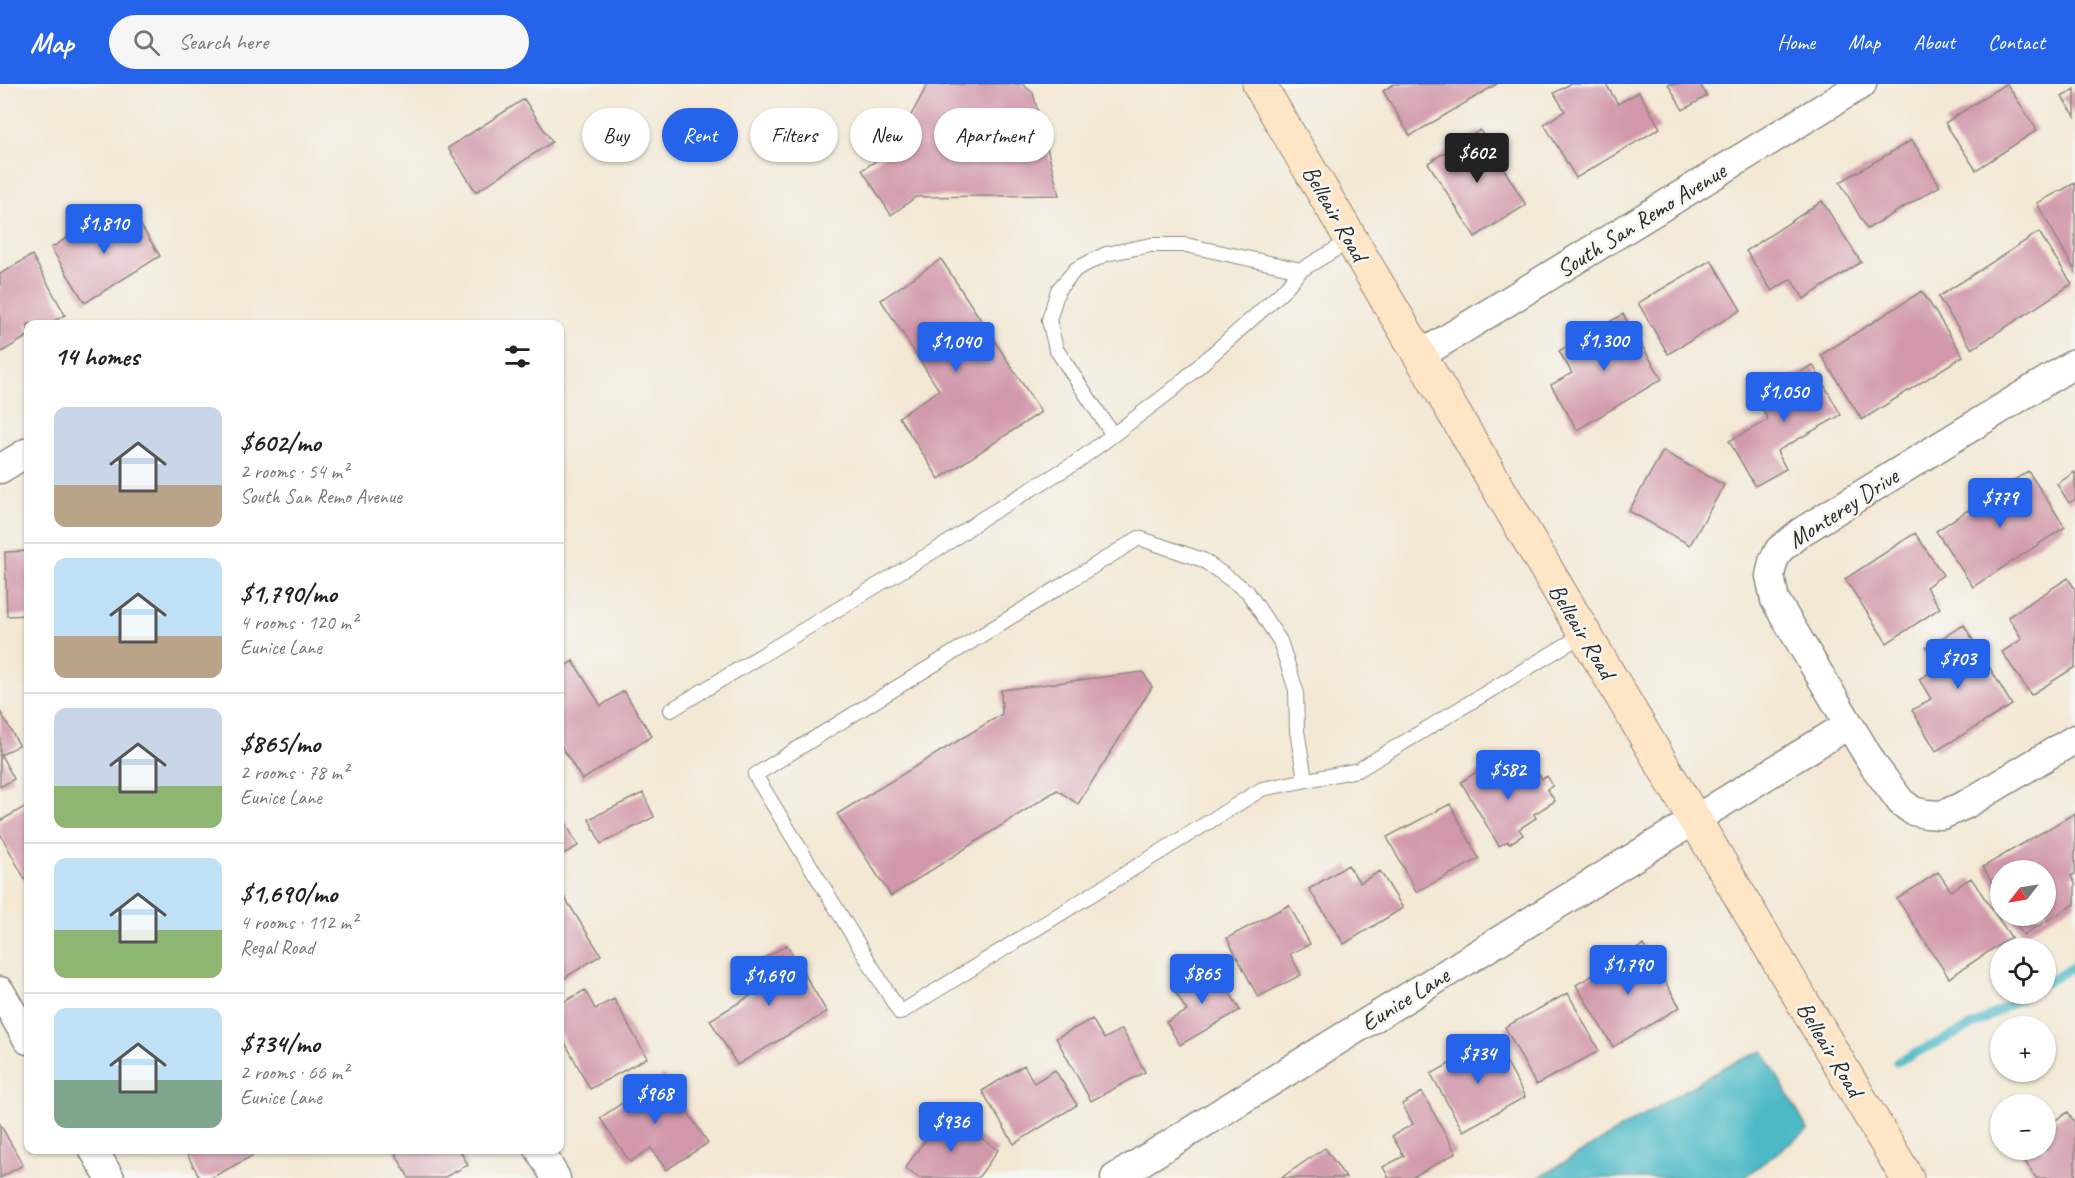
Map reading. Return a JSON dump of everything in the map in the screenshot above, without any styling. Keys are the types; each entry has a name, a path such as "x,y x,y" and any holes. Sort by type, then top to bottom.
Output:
{"main road":[{"name":"Belleair Road","path":"1259,84 1907,1178"}],"street":[{"name":"South San Remo Avenue","path":"1419,356 1862,84"},
{"name":"Monterey Drive","path":"2075,363 1801,532 1779,550 1770,576 1775,600 1848,725 1874,766 1901,802 1913,811 1942,815 1965,806 2075,739"},
{"path":"0,469 24,454"},
{"path":"1694,819 1848,725"},
{"name":"Eunice Lane","path":"1115,1178 1694,819"},
{"path":"0,991 24,1033"},
{"path":"96,1154 110,1178"},
{"path":"542,1154 556,1178"}],"lane":[{"path":"671,710 1075,463 1196,368 1282,292 1301,270 1351,240"},
{"path":"1113,435 1056,349 1049,320 1058,290 1076,269 1106,254 1151,245 1186,245 1301,270"},
{"path":"1305,779 1297,730 1296,690 1280,641 1247,591 1203,560 1139,538 755,775 900,1013 1262,789 1358,770 1584,634"}],"water":[{"path":"1763,1051 1808,1130 1743,1178 1538,1178 1726,1066"}],"building":[{"path":"928,84 1022,84 1033,93 1037,108 934,108 934,162 1051,162 1059,195 916,197 891,215 862,170 874,162 922,162 922,108 915,108"},
{"path":"1394,84 1497,84 1410,136 1383,91"},
{"path":"1570,84 1606,84 1618,104 1639,92 1660,128 1576,178 1544,124 1565,111 1554,93"},
{"path":"1668,84 1700,84 1707,96 1683,110"},
{"path":"2005,84 2037,130 1976,170 1945,123"},
{"path":"2075,89 2075,116 2062,97"},
{"path":"524,99 552,142 476,192 448,148"},
{"path":"1480,130 1526,205 1475,237 1428,163"},
{"path":"1912,140 1940,186 1867,229 1840,182"},
{"path":"2075,183 2075,271 2037,203"},
{"path":"1822,201 1861,262 1804,299 1791,279 1772,291 1746,251"},
{"path":"107,212 119,231 137,219 160,256 85,303 51,248"},
{"path":"2039,232 2072,284 1972,349 1938,297"},
{"path":"32,255 65,315 56,320 24,320 24,338 0,353 0,274"},
{"path":"941,259 1041,412 939,479 899,417 939,390 881,300"},
{"path":"1711,260 1741,310 1668,354 1638,303"},
{"path":"1922,291 1963,356 1862,420 1821,355"},
{"path":"1623,314 1662,379 1577,430 1551,385 1572,373 1559,351"},
{"path":"1813,365 1841,415 1777,451 1786,469 1755,486 1729,441 1768,420 1756,397"},
{"path":"1663,451 1724,485 1690,545 1629,511"},
{"path":"2028,471 2065,527 1973,587 1936,531"},
{"path":"2075,472 2075,499 2069,503 2057,484"},
{"path":"1915,533 1943,575 1926,587 1940,608 1887,643 1845,579"},
{"path":"24,551 24,615 7,616 5,552"},
{"path":"2068,578 2075,589 2075,667 2031,695 2002,652 2022,639 2008,617"},
{"path":"1964,625 2012,705 1936,751 1912,710 1931,699 1919,679 1938,668 1926,647"},
{"path":"573,661 601,706 624,691 652,736 582,780 564,751 564,667"},
{"path":"1143,672 1152,687 1078,804 1057,790 891,896 837,814 1002,714 1001,690"},
{"path":"0,711 19,745 1,755 14,779 0,787"},
{"path":"1489,764 1506,785 1534,767 1542,779 1547,776 1553,786 1547,789 1555,801 1534,814 1536,818 1519,829 1523,835 1509,844 1508,841 1499,846 1461,782"},
{"path":"643,793 654,817 601,844 589,819"},
{"path":"1450,804 1479,859 1416,892 1387,837"},
{"path":"24,807 24,878 0,833 0,821"},
{"path":"2075,813 2075,874 2071,876 2075,883 2075,904 2056,915 2056,860 1995,860"},
{"path":"564,820 578,846 564,854"},
{"path":"1990,863 1990,879 1983,867"},
{"path":"1348,865 1360,883 1380,871 1403,908 1344,944 1309,889"},
{"path":"1938,872 1951,891 1971,878 1990,906 1990,926 2004,926 2011,937 1990,938 1990,951 1949,978 1897,899"},
{"path":"564,899 601,955 564,978"},
{"path":"1289,905 1310,944 1290,954 1301,975 1258,997 1227,938"},
{"path":"2018,926 2038,926 2023,935"},
{"path":"787,945 827,1012 737,1065 710,1020 755,993 742,971"},
{"path":"1643,945 1680,1007 1613,1047 1576,985"},
{"path":"1213,964 1240,1010 1180,1045 1166,1022 1187,1011 1173,988"},
{"path":"585,990 595,1009 614,999 647,1058 590,1089 564,1040 564,1002"},
{"path":"1568,993 1599,1051 1536,1085 1505,1027"},
{"path":"1092,1019 1104,1039 1122,1029 1145,1072 1091,1101 1056,1038"},
{"path":"1494,1039 1525,1097 1463,1131 1431,1074"},
{"path":"1024,1065 1034,1083 1055,1070 1077,1105 1014,1144 982,1091"},
{"path":"664,1075 708,1143 666,1170 651,1148 630,1162 600,1118"},
{"path":"1422,1092 1456,1153 1411,1178 1389,1178 1383,1167 1404,1156 1392,1136 1413,1124 1402,1104"},
{"path":"945,1112 998,1150 978,1178 919,1178 905,1168"},
{"path":"2068,1112 2075,1123 2075,1178 2036,1178 2024,1160 2056,1160 2056,1120"},
{"path":"0,1124 23,1165 0,1178"},
{"path":"1325,1148 1346,1178 1281,1178"},
{"path":"187,1154 251,1154 252,1156 211,1178 200,1178"},
{"path":"396,1154 462,1154 468,1165 443,1178 409,1178"}],"waterway":[{"path":"2056,977 2075,966"},
{"path":"1897,1062 1978,1023 2010,1004"}]}
